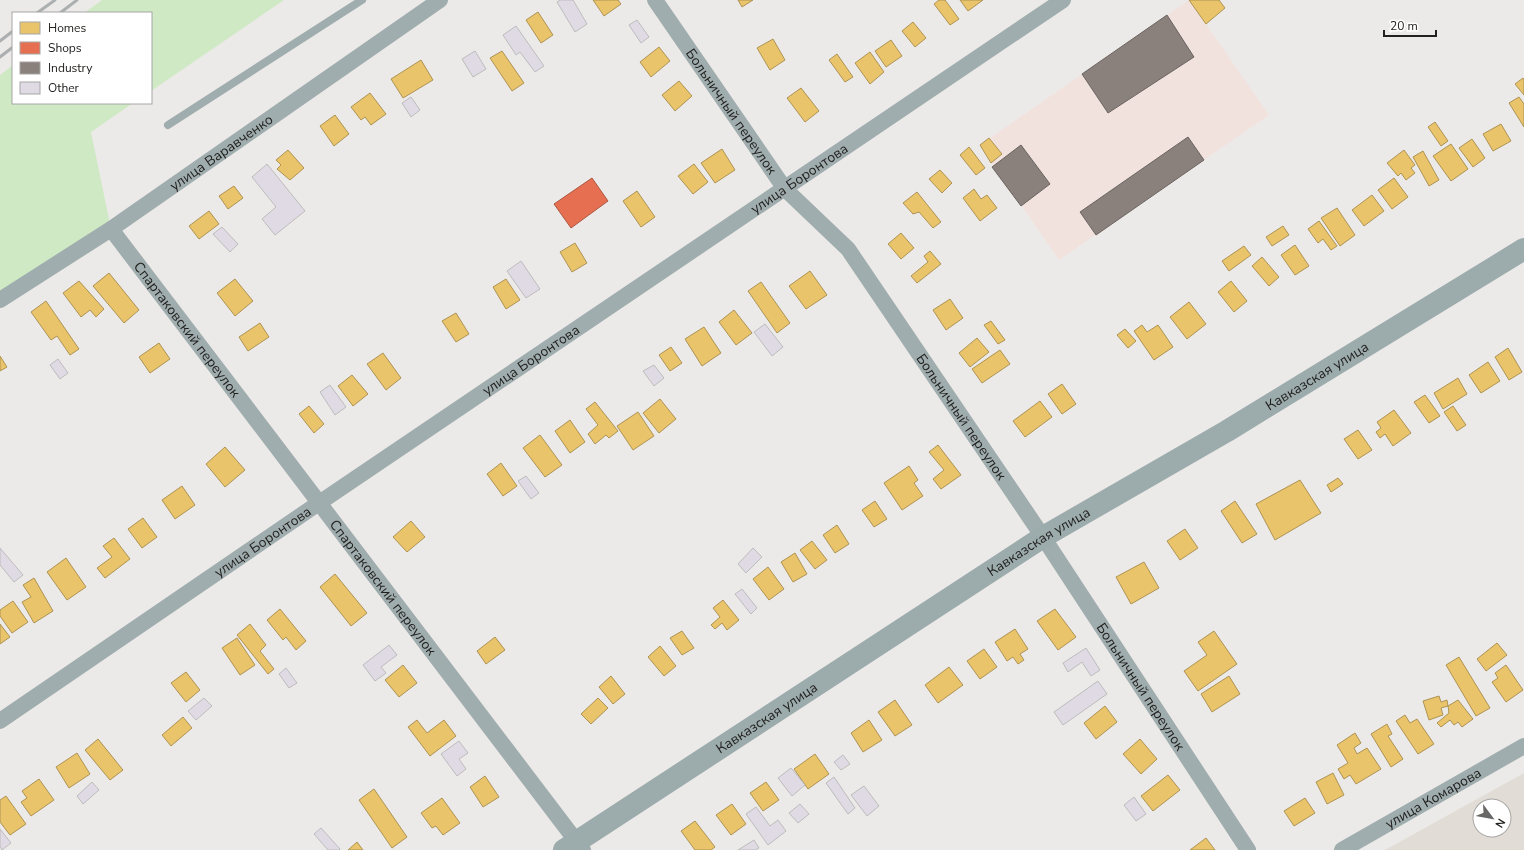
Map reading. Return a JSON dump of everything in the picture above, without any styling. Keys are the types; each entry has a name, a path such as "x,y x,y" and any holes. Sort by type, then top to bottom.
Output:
{"street":[{"name":"улица Варавченко","path":"0,300 111,229 440,0"},
{"name":"Больничный переулок","path":"655,0 785,189 848,248 1043,537 1248,850"},
{"name":"улица Боронтова","path":"0,721 319,502 1063,0"},
{"name":"Спартаковский переулок","path":"111,229 319,502 574,847"},
{"name":"Кавказская улица","path":"574,847 1043,537 1227,432 1524,250"},
{"name":"улица Комарова","path":"1342,850 1524,746"}],"lane":[{"path":"168,124 362,0"}],"shaded area":[{"path":"1189,0 1269,115 1059,260 980,145"},
{"path":"1524,773 1524,850 1385,850 1472,802 1472,838 1512,838 1512,798 1479,798"}],"green space":[{"path":"102,0 284,0 152,90 152,12 85,12"},
{"path":"12,66 12,104 132,104 91,132 111,229 0,300 0,75"}],"building: Homes":[{"path":"593,0 618,0 621,4 604,16"},
{"path":"738,0 753,0 742,7"},
{"path":"939,0 945,0 959,19 950,25 934,4"},
{"path":"960,0 983,0 968,11"},
{"path":"1189,0 1219,0 1225,8 1206,24"},
{"path":"538,12 553,35 541,43 526,20"},
{"path":"913,22 926,38 915,47 902,31"},
{"path":"773,39 785,60 770,70 757,48"},
{"path":"891,40 902,56 886,67 875,51"},
{"path":"659,47 670,61 651,77 640,62"},
{"path":"502,51 524,83 512,91 490,58"},
{"path":"870,52 884,72 870,84 855,63"},
{"path":"837,54 853,77 845,82 829,60"},
{"path":"421,60 433,80 403,98 391,79"},
{"path":"1523,78 1524,80 1524,95 1515,84"},
{"path":"679,81 692,96 675,111 662,95"},
{"path":"801,88 819,111 805,122 787,98"},
{"path":"370,93 386,114 371,125 365,117 361,120 351,107"},
{"path":"1519,97 1524,104 1524,127 1509,103"},
{"path":"335,115 349,134 334,146 320,126"},
{"path":"1435,122 1448,141 1441,146 1428,127"},
{"path":"1501,124 1511,141 1493,151 1483,134"},
{"path":"989,138 1002,154 991,163 980,145"},
{"path":"1472,139 1485,158 1473,167 1459,148"},
{"path":"1451,144 1468,169 1451,181 1433,156"},
{"path":"969,147 985,168 976,175 960,155"},
{"path":"722,149 735,170 715,183 701,163"},
{"path":"288,150 304,168 290,180 277,169 281,165 276,160"},
{"path":"1404,150 1415,165 1411,168 1415,173 1406,180 1401,173 1398,176 1387,163"},
{"path":"1423,151 1439,180 1429,186 1413,157"},
{"path":"694,164 708,182 693,194 678,176"},
{"path":"940,170 952,183 942,193 929,179"},
{"path":"1394,178 1408,197 1392,209 1378,190"},
{"path":"234,186 243,198 228,209 219,196"},
{"path":"974,189 981,199 987,195 997,208 980,221 963,198"},
{"path":"637,191 655,217 641,227 623,201"},
{"path":"917,192 941,222 933,228 919,212 913,214 903,203"},
{"path":"1372,195 1384,211 1364,226 1352,210"},
{"path":"1337,208 1355,235 1340,246 1321,218"},
{"path":"209,211 219,224 199,239 189,226"},
{"path":"1319,221 1337,246 1331,250 1323,239 1318,243 1308,229"},
{"path":"1283,226 1289,235 1272,246 1266,237"},
{"path":"901,233 914,248 901,259 888,244"},
{"path":"575,243 587,263 572,272 560,252"},
{"path":"1295,245 1309,266 1295,275 1281,255"},
{"path":"1244,246 1251,255 1229,271 1222,261"},
{"path":"930,251 941,264 917,283 911,276 928,262 924,256"},
{"path":"1262,257 1279,277 1269,286 1252,266"},
{"path":"810,271 827,295 806,309 789,286"},
{"path":"109,273 139,310 124,323 93,286"},
{"path":"235,279 253,301 235,316 217,293"},
{"path":"506,279 520,300 506,309 493,287"},
{"path":"79,281 104,309 96,317 90,310 81,317 63,293"},
{"path":"1231,281 1247,301 1234,312 1218,292"},
{"path":"761,282 790,323 777,333 748,291"},
{"path":"950,299 963,318 946,330 933,310"},
{"path":"46,301 79,349 70,355 57,336 51,340 31,312"},
{"path":"1189,302 1206,324 1187,339 1170,317"},
{"path":"734,310 752,333 736,345 719,322"},
{"path":"456,313 469,334 456,342 442,321"},
{"path":"991,321 1005,340 998,344 984,325"},
{"path":"260,323 269,337 248,351 239,337"},
{"path":"1142,325 1147,332 1158,325 1173,347 1154,360 1134,331"},
{"path":"704,327 721,353 702,366 685,339"},
{"path":"1125,329 1136,341 1128,348 1117,335"},
{"path":"977,338 989,352 970,367 959,353"},
{"path":"159,343 170,359 150,373 139,357"},
{"path":"671,347 682,363 670,371 659,355"},
{"path":"1508,348 1522,372 1509,380 1495,357"},
{"path":"1000,350 1010,364 982,383 972,369"},
{"path":"383,353 401,378 386,390 367,364"},
{"path":"0,356 7,367 0,371"},
{"path":"1488,362 1500,381 1481,393 1469,375"},
{"path":"352,375 368,394 353,406 338,386"},
{"path":"1458,378 1467,394 1443,409 1434,393"},
{"path":"1062,384 1076,404 1062,414 1048,394"},
{"path":"1425,395 1440,416 1429,423 1414,402"},
{"path":"660,399 676,419 659,433 643,413"},
{"path":"1040,401 1052,417 1025,437 1013,421"},
{"path":"595,402 618,431 609,438 606,435 595,444 588,434 598,425 586,409"},
{"path":"309,406 324,424 314,433 299,414"},
{"path":"1453,406 1466,425 1457,431 1444,412"},
{"path":"1394,410 1411,433 1393,446 1385,434 1380,438 1376,432 1381,428 1377,422"},
{"path":"638,412 654,436 633,450 617,426"},
{"path":"570,420 585,442 570,453 555,431"},
{"path":"1358,430 1372,450 1358,459 1344,439"},
{"path":"540,435 562,465 545,477 523,448"},
{"path":"938,445 961,475 941,489 933,479 944,470 929,452"},
{"path":"225,447 245,470 225,487 206,464"},
{"path":"501,463 517,486 503,496 487,474"},
{"path":"909,466 918,480 914,483 923,496 902,510 884,483"},
{"path":"1338,478 1343,484 1331,492 1327,485"},
{"path":"1300,480 1321,513 1275,540 1256,504"},
{"path":"182,486 195,505 175,519 162,500"},
{"path":"875,501 887,519 874,527 862,510"},
{"path":"1235,501 1257,534 1242,543 1221,511"},
{"path":"143,518 157,537 142,548 128,529"},
{"path":"411,521 425,537 407,552 393,537"},
{"path":"837,525 849,544 835,553 823,535"},
{"path":"1185,529 1198,548 1180,560 1167,541"},
{"path":"114,538 130,559 105,578 97,568 112,557 103,546"},
{"path":"812,541 827,560 815,569 800,550"},
{"path":"795,553 807,574 793,582 781,562"},
{"path":"66,558 86,587 67,600 47,572"},
{"path":"1144,562 1159,588 1131,604 1116,577"},
{"path":"768,567 784,589 769,600 753,579"},
{"path":"335,574 367,613 351,626 320,587"},
{"path":"34,578 53,611 34,623 22,602 31,597 23,585"},
{"path":"723,600 739,620 727,630 722,623 715,629 711,625 720,617 713,608"},
{"path":"13,601 28,622 12,633 0,616 0,610"},
{"path":"280,609 306,641 296,650 286,637 283,640 267,620"},
{"path":"1055,609 1076,637 1058,650 1037,621"},
{"path":"0,624 10,637 0,644"},
{"path":"250,624 266,645 260,651 274,669 268,674 237,635"},
{"path":"1015,629 1028,649 1020,654 1024,660 1018,664 1013,657 1007,661 995,642"},
{"path":"682,631 694,648 682,655 670,638"},
{"path":"1214,631 1237,664 1198,691 1184,671 1207,655 1198,642"},
{"path":"495,637 505,650 486,664 477,651"},
{"path":"237,638 255,665 240,675 222,648"},
{"path":"1497,643 1507,655 1486,671 1477,659"},
{"path":"660,646 676,666 664,676 648,657"},
{"path":"984,649 997,667 980,679 967,661"},
{"path":"1459,657 1490,708 1476,716 1446,665"},
{"path":"403,665 417,683 399,697 385,680"},
{"path":"1506,665 1523,690 1506,702 1492,682 1498,678 1495,673"},
{"path":"949,667 963,685 938,703 925,685"},
{"path":"186,672 200,690 186,702 171,683"},
{"path":"611,676 625,694 613,704 599,687"},
{"path":"1229,676 1240,694 1212,712 1201,694"},
{"path":"1439,696 1441,702 1447,700 1448,706 1441,708 1443,715 1429,720 1423,701"},
{"path":"598,698 608,708 591,724 581,714"},
{"path":"895,700 912,725 895,736 878,712"},
{"path":"1458,700 1473,719 1462,727 1458,722 1454,725 1450,720 1441,727 1437,723 1449,713 1448,706"},
{"path":"1105,706 1117,722 1096,739 1084,723"},
{"path":"1405,715 1410,723 1417,719 1434,744 1418,754 1396,721"},
{"path":"183,717 192,728 171,746 162,735"},
{"path":"417,720 427,733 444,720 456,736 430,756 408,727"},
{"path":"869,720 882,740 863,752 851,733"},
{"path":"1387,724 1392,734 1388,736 1403,759 1391,767 1371,734"},
{"path":"1355,733 1361,743 1354,748 1357,754 1367,748 1381,769 1356,784 1350,775 1344,779 1338,769 1348,763 1337,745"},
{"path":"98,739 123,770 110,780 85,750"},
{"path":"1140,739 1157,759 1141,774 1123,754"},
{"path":"77,753 90,774 69,788 56,767"},
{"path":"815,754 829,774 808,789 794,769"},
{"path":"1333,773 1344,795 1327,804 1316,782"},
{"path":"1168,775 1180,790 1153,811 1141,796"},
{"path":"485,776 499,797 483,807 470,787"},
{"path":"39,779 54,800 31,816 21,802 27,798 22,791"},
{"path":"766,782 779,800 763,811 750,793"},
{"path":"374,789 407,837 392,848 359,800"},
{"path":"6,796 26,824 10,835 0,822 0,800"},
{"path":"442,798 460,823 443,835 436,826 432,828 421,813"},
{"path":"1305,798 1315,813 1294,826 1284,811"},
{"path":"732,804 746,824 731,835 716,815"},
{"path":"695,821 715,847 711,850 695,850 681,831"},
{"path":"1206,838 1215,850 1190,850"},
{"path":"357,842 363,850 348,850"}],"building: Shops":[{"path":"592,178 608,201 571,228 554,204"}],"building: Industry":[{"path":"1167,15 1194,57 1108,113 1082,74"},
{"path":"1188,137 1204,160 1096,235 1080,212"},
{"path":"1021,145 1050,184 1021,206 992,167"}],"building: Other":[{"path":"560,0 573,0 587,24 575,32 557,2"},
{"path":"637,20 649,37 641,43 629,25"},
{"path":"516,26 544,66 535,72 520,52 516,55 503,35"},
{"path":"475,51 486,69 473,77 462,59"},
{"path":"411,97 420,110 411,117 402,103"},
{"path":"267,164 305,211 275,235 262,219 276,207 252,177"},
{"path":"222,227 238,244 230,252 213,234"},
{"path":"521,261 540,289 526,298 507,271"},
{"path":"765,324 783,347 772,356 754,332"},
{"path":"58,359 68,373 60,379 50,365"},
{"path":"654,365 664,378 654,386 643,371"},
{"path":"330,385 346,407 335,415 320,392"},
{"path":"526,476 539,493 531,499 518,481"},
{"path":"0,548 23,575 14,582 0,565"},
{"path":"753,548 762,557 746,573 738,564"},
{"path":"742,589 757,608 751,614 735,594"},
{"path":"389,645 397,655 381,667 386,673 375,681 363,665"},
{"path":"1086,648 1100,670 1091,676 1082,662 1068,672 1063,663"},
{"path":"286,668 297,683 289,688 279,674"},
{"path":"1098,681 1107,694 1063,725 1054,712"},
{"path":"204,698 212,706 196,720 188,711"},
{"path":"459,741 468,753 459,759 466,769 457,776 441,754"},
{"path":"843,755 850,764 841,770 834,762"},
{"path":"791,768 805,785 792,796 778,778"},
{"path":"834,777 855,808 848,814 826,783"},
{"path":"92,782 99,790 83,804 77,796"},
{"path":"864,786 879,806 867,816 851,795"},
{"path":"1134,797 1146,814 1136,821 1124,805"},
{"path":"800,804 809,814 798,823 789,813"},
{"path":"756,807 770,826 778,820 786,831 768,845 746,814"},
{"path":"321,828 340,849 339,850 328,850 314,834"},
{"path":"0,829 11,843 2,850 0,846"},
{"path":"754,840 759,848 755,850 738,850"}],"railway":[{"path":"38,12 55,0"},
{"path":"61,12 77,0"},
{"path":"0,41 12,32"},
{"path":"0,57 12,48"}]}
